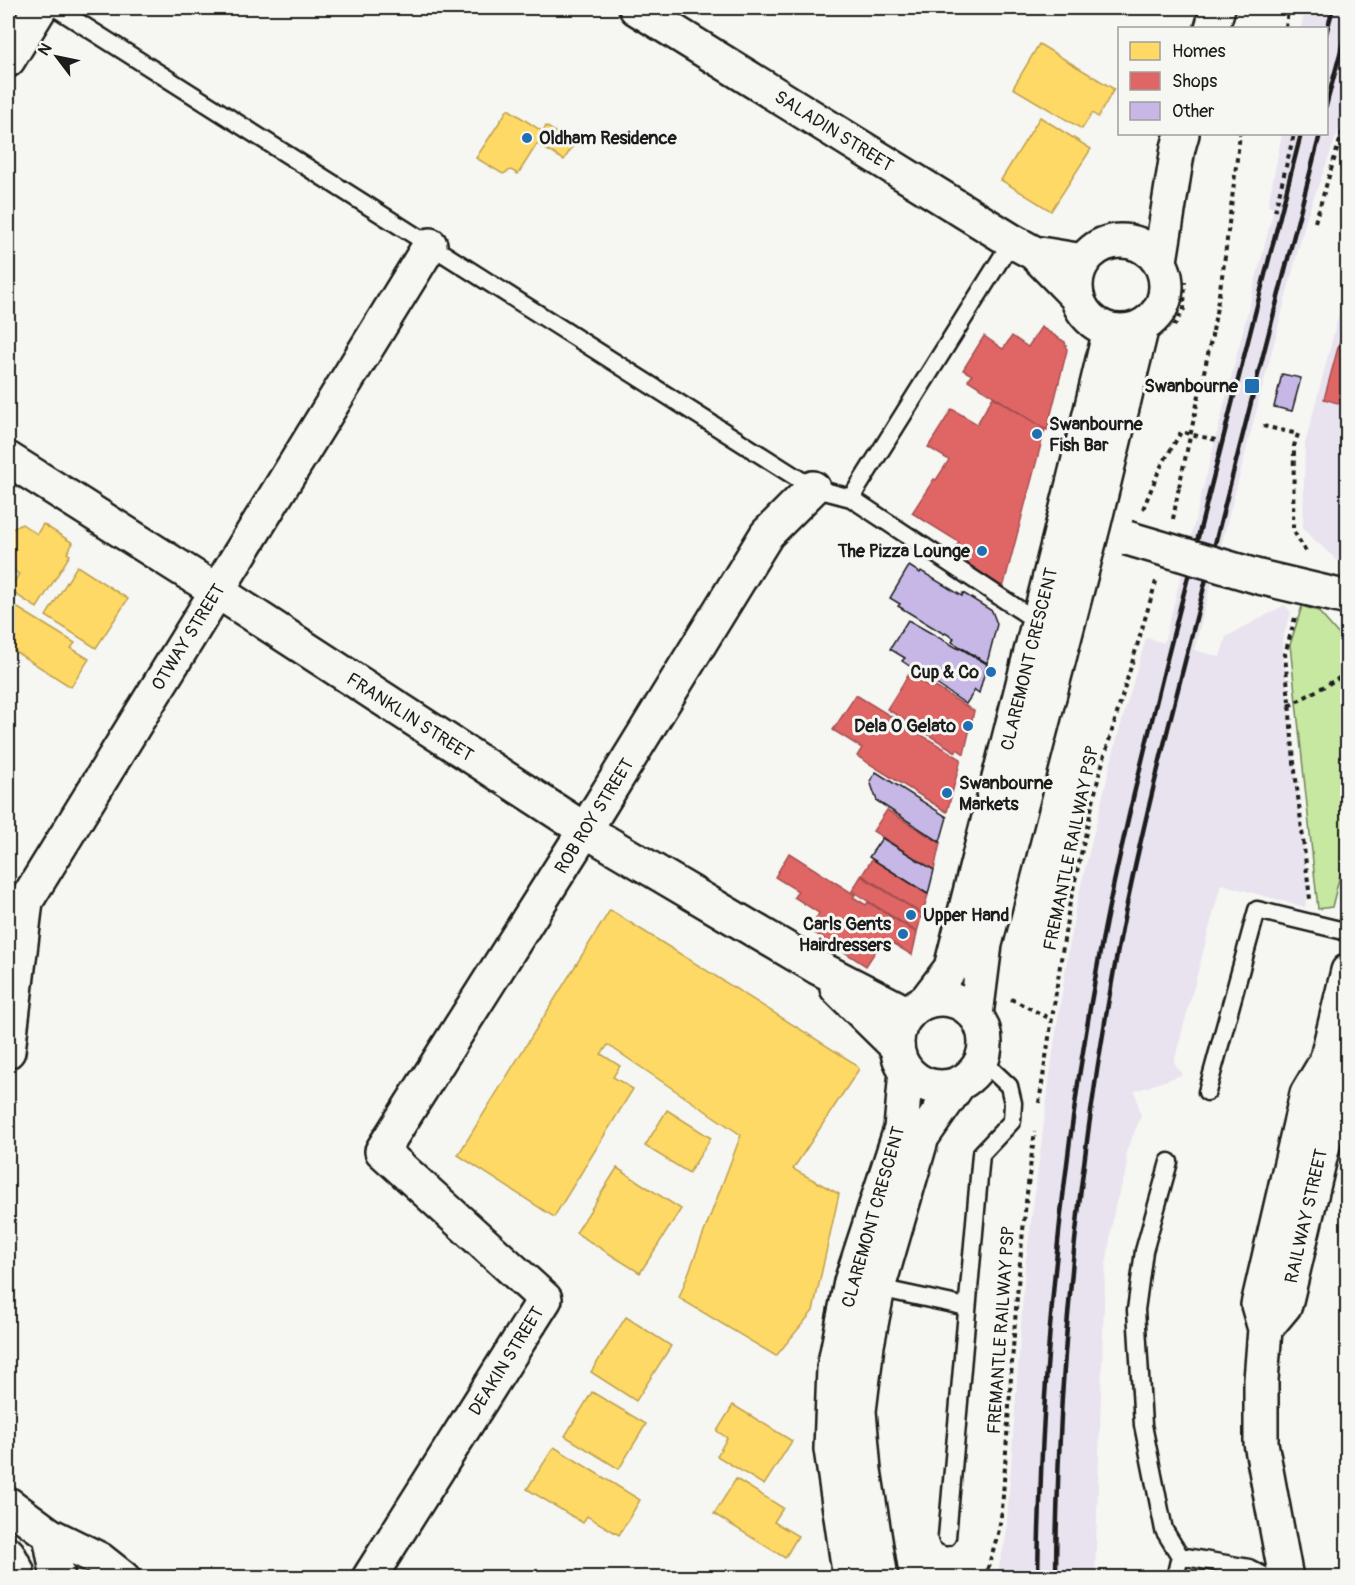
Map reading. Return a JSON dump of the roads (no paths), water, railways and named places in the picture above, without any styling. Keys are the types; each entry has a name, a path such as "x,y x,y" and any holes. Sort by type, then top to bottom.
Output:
{"street":[{"path":"8,60 40,8"},
{"name":"SALADIN STREET","path":"636,8 1023,247 1077,297"},
{"path":"1212,27 1218,8"},
{"path":"1148,251 1180,141"},
{"path":"1121,240 1148,251 1166,275 1167,290 1163,305 1155,318 1142,326 1121,332 1099,326 1082,309 1077,297 1076,285 1083,261 1093,250 1106,243 1121,240"},
{"name":"OTWAY STREET","path":"8,1051 21,898 217,591 430,245"},
{"name":"SALADIN STREET","path":"1023,247 1083,261"},
{"name":"CLAREMONT CRESCENT","path":"916,1008 951,968 1038,622 1079,523 1142,326"},
{"name":"CLAREMONT CRESCENT","path":"976,1015 985,944 1079,523 1110,330"},
{"name":"FRANKLIN STREET","path":"8,459 217,591 585,831 817,967 916,1008"},
{"name":"ROB ROY STREET","path":"382,1151 585,831 767,534 813,488"},
{"path":"1079,523 1133,526 1259,577 1307,573 1347,598"},
{"name":"FRANKLIN STREET","path":"817,967 902,1059"},
{"name":"RAILWAY STREET","path":"1286,1578 1261,1443 1261,1380 1265,1329 1285,1305 1334,1099 1347,971"},
{"path":"939,998 966,1005 976,1015 983,1027 986,1040 985,1053 969,1075 944,1088 929,1086 916,1080 902,1059 897,1035 916,1008 939,998"},
{"name":"CLAREMONT CRESCENT","path":"850,1578 831,1449 834,1368 851,1282 901,1129 902,1059"},
{"name":"CLAREMONT CRESCENT","path":"881,1578 864,1470 859,1411 867,1345 878,1288 922,1137 969,1075"},
{"name":"DEAKIN STREET","path":"369,1578 545,1299 382,1151"},
{"path":"8,1504 50,1535 99,1559 123,1578"},
{"path":"50,1535 57,1578"},
{"path":"8,1554 17,1571 17,1578"}],"lane":[{"path":"56,8 813,488 851,498 1038,622"},
{"path":"851,498 1023,247"},
{"path":"1207,1092 1257,910 1347,932"},
{"path":"947,1537 981,1154 1012,1121 1013,1103 1009,1086 993,1071 969,1075"},
{"path":"1169,1162 1144,1251 1136,1311 1143,1425 1164,1530 1180,1556 1175,1578"},
{"path":"878,1288 967,1307"},
{"path":"1180,1556 1249,1568 1268,1578"}],"railway":[{"path":"1328,27 1333,8"},
{"path":"1328,99 1348,24"},
{"path":"1038,1578 1043,1426 1055,1275 1072,1124 1096,974 1145,747 1301,135"},
{"path":"1056,1578 1061,1414 1074,1249 1108,1003 1130,888 1155,783 1320,135"}],"place":[{"name":"Oldham Residence","path":"527,138"},
{"name":"Swanbourne","path":"1252,386"},
{"name":"Swanbourne Fish Bar","path":"1037,434"},
{"name":"The Pizza Lounge","path":"982,551"},
{"name":"Cup & Co","path":"991,672"},
{"name":"Dela O Gelato","path":"968,726"},
{"name":"Swanbourne Markets","path":"947,793"},
{"name":"Upper Hand","path":"911,915"},
{"name":"Carls Gents Hairdressers","path":"903,934"}]}
